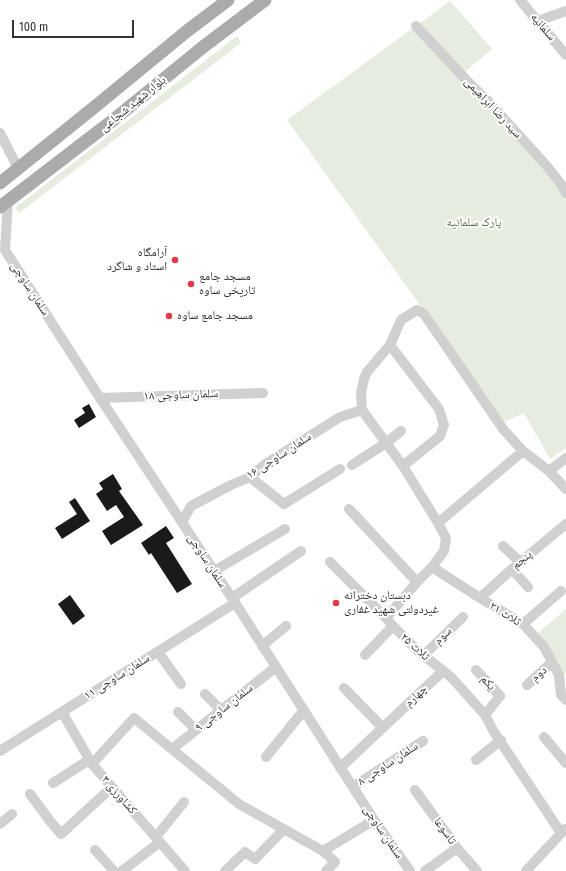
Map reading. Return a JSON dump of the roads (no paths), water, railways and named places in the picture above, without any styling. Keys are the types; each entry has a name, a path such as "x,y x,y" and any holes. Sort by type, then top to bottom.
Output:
{"main road":[{"name":"بلوار شهید شجاعی","path":"0,183 98,105 187,31 228,0"},
{"name":"بلوار شهید شجاعی","path":"4,204 265,0"},
{"path":"207,15 207,24 209,29 214,33 221,34"},
{"path":"187,31 200,31 204,35 203,47"}],"street":[{"name":"سلمانیه","path":"520,0 566,55"},
{"path":"538,21 566,11"},
{"name":"سید رضا ابراهیمی","path":"416,26 487,100 546,165 566,193"},
{"path":"0,133 18,168"},
{"name":"سلمان ساوجی","path":"4,204 2,249 234,601 374,820 410,871"},
{"path":"386,618 432,567 444,551 446,538 403,466 362,410 361,393 364,379 370,369 390,345 401,320 417,310 424,314 503,429 523,451 549,471 566,489"},
{"path":"390,345 439,409 444,425 440,436 403,466"},
{"name":"سلمان ساوجی ۱۸","path":"100,398 263,393"},
{"name":"سلمان ساوجی ۱۶","path":"182,522 191,506 231,485 250,477 264,465 340,417 362,410"},
{"path":"352,465 386,443 401,431"},
{"path":"438,523 523,451"},
{"path":"549,471 566,458"},
{"path":"250,477 284,504 340,469"},
{"path":"349,509 417,582"},
{"name":"پنجم","path":"480,598 566,524"},
{"path":"214,571 285,529"},
{"path":"503,546 528,587"},
{"name":"سلمان ساوجی ۱۱","path":"0,751 158,652 234,601 301,551"},
{"name":"ثلاث ۲۵","path":"330,562 393,626 424,655 452,678 485,715 494,732 564,830"},
{"name":"ثلاث ۲۱","path":"432,567 523,624 544,647 559,675 561,695 566,700"},
{"path":"523,624 560,592"},
{"name":"سوم","path":"424,655 463,617"},
{"path":"262,646 286,626"},
{"path":"365,655 393,626"},
{"path":"158,652 181,684"},
{"name":"دوم","path":"526,686 552,662"},
{"name":"سلمان ساوجی ۹","path":"172,749 276,667"},
{"name":"یکم","path":"476,670 500,696 485,715"},
{"name":"چهارم","path":"340,768 443,671"},
{"path":"344,688 386,725"},
{"path":"205,694 221,710"},
{"path":"266,758 304,710"},
{"name":"کشاورزی ۳","path":"62,712 90,762 185,871"},
{"path":"178,712 196,730"},
{"path":"53,783 90,762 134,718 239,804 323,851 336,862 326,871"},
{"path":"544,737 566,762"},
{"path":"476,760 501,740"},
{"name":"سلمان ساوجی ۸","path":"353,787 423,741"},
{"path":"30,794 61,834 112,787"},
{"name":"تاسوعا","path":"415,790 457,848 477,871"},
{"path":"122,871 158,840 184,802"},
{"path":"0,824 12,814"},
{"path":"323,851 374,820"},
{"path":"225,871 245,852 255,859 284,829"},
{"path":"526,871 564,830"},
{"path":"426,871 457,848"},
{"path":"95,850 114,871"}],"place":[{"name":"آرامگاه استاد و شاگرد","path":"175,260"},
{"name":"مسجد جامع تاریخی ساوه","path":"191,284"},
{"name":"مسجد جامع ساوه","path":"169,316"},
{"name":"دبستان دخترانه غیردولتی شهید غفاری","path":"336,603"}],"park label":[{"name":"پارک سلمانیه","path":"474,223"}]}
